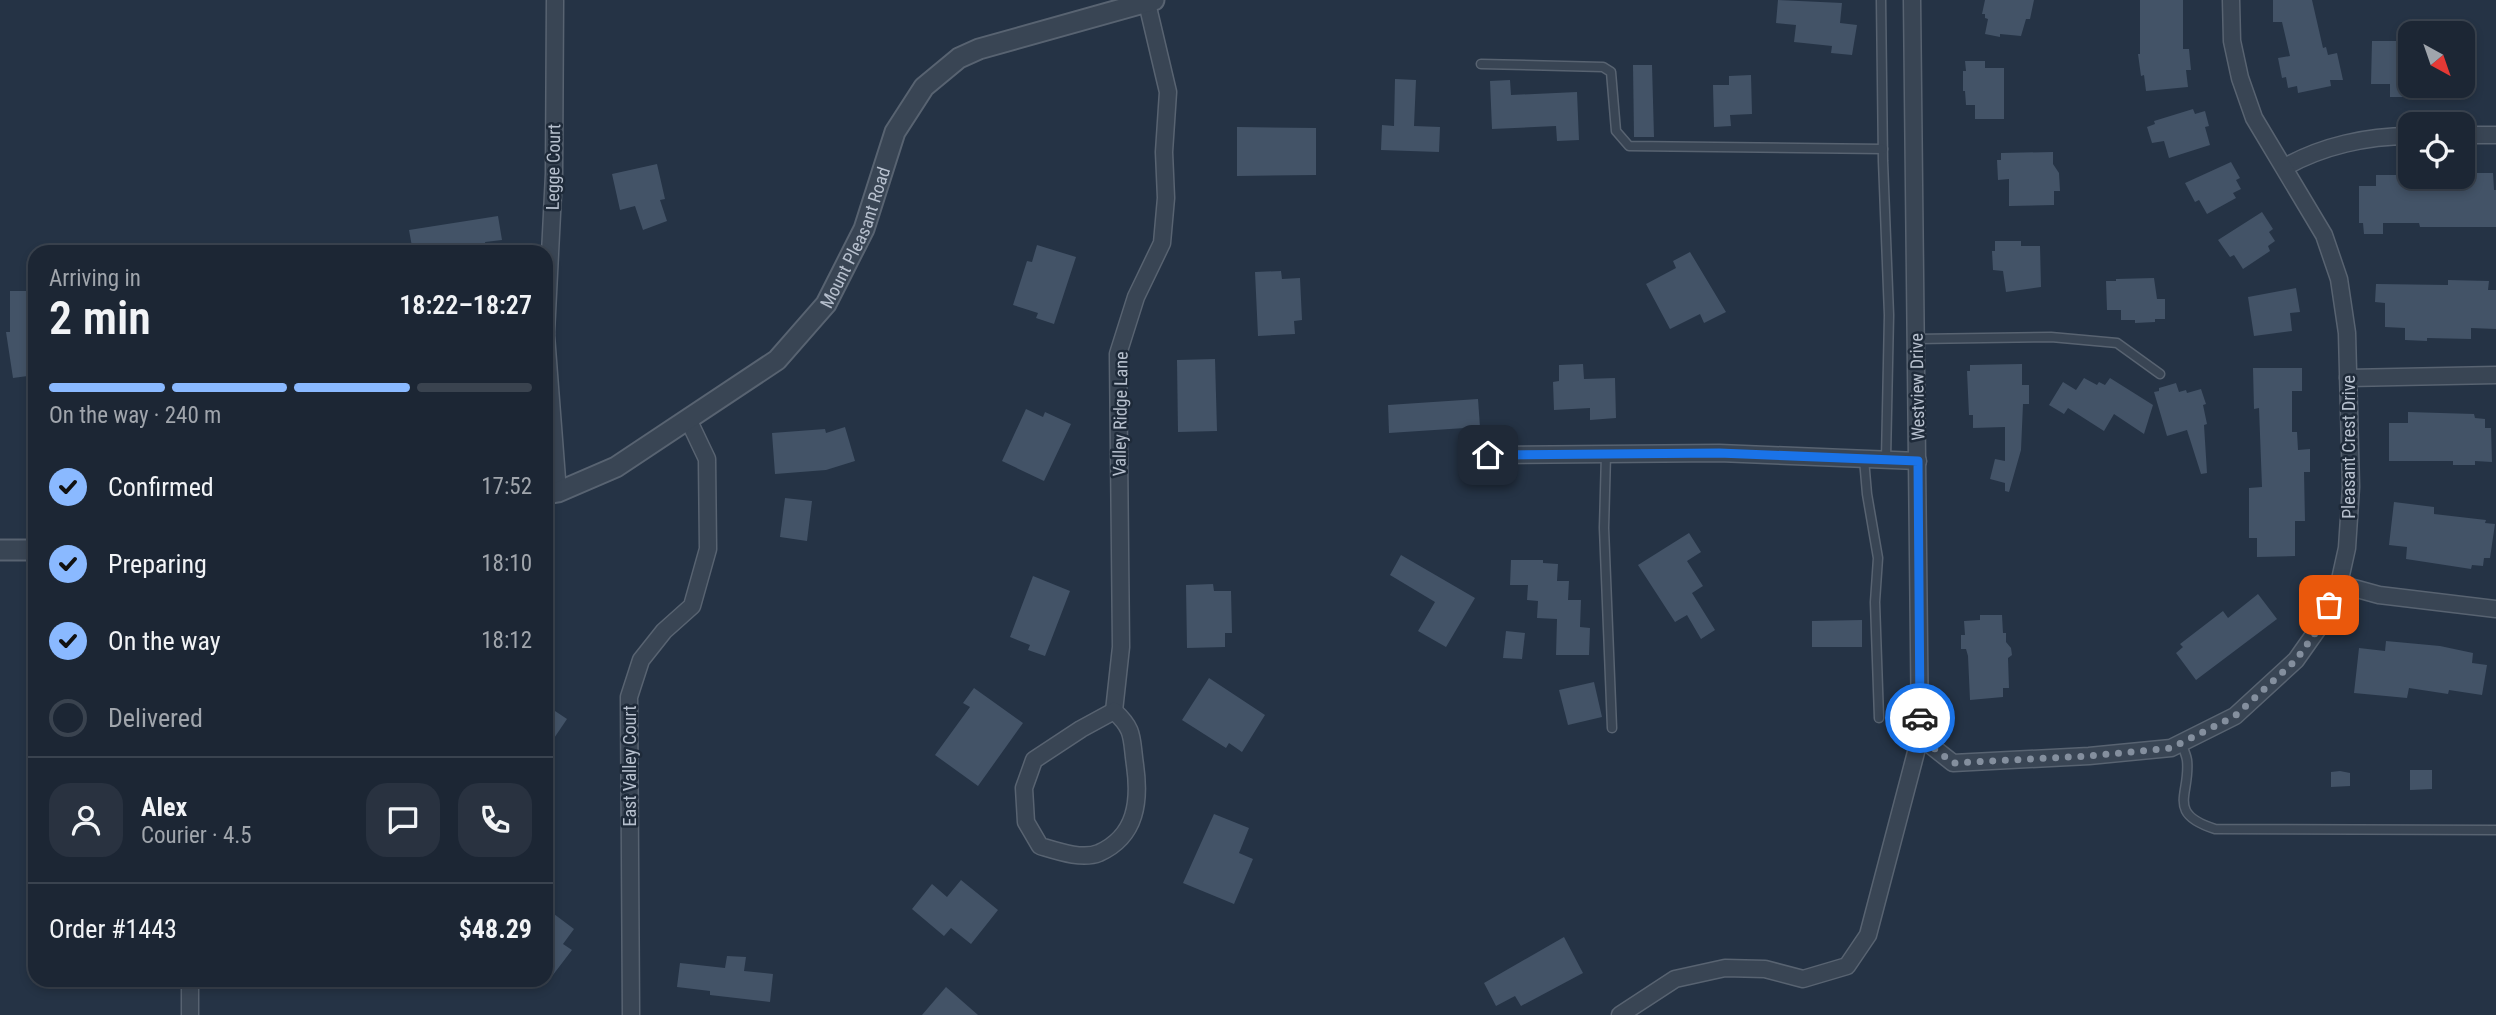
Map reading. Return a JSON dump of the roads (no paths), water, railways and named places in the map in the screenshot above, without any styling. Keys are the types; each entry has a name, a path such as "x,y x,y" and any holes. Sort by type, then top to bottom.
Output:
{"street":[{"name":"Westview Drive","path":"1620,1015 1675,979 1725,968 1765,969 1803,979 1846,966 1868,935 1920,737 1912,0"},
{"name":"Pleasant Crest Drive","path":"1920,737 1953,763 2089,756 2171,748 2235,716 2296,660 2320,626 2339,584 2347,548 2351,487 2347,333 2339,279 2323,235 2254,118 2240,78 2232,41 2231,0"},
{"name":"Legge Court","path":"550,245 554,174 555,1"},
{"name":"Mount Pleasant Road","path":"553,493 616,467 777,360 826,304 864,229 895,132 923,87 958,58 979,49 1150,1"},
{"name":"Valley Ridge Lane","path":"1114,711 1121,647 1118,354 1136,297 1162,243 1166,198 1164,152 1168,92 1150,1"},
{"path":"2475,135 2496,135"},
{"path":"2285,167 2307,154 2381,136 2398,136"},
{"path":"2348,378 2496,375"},
{"name":"East Valley Court","path":"631,1015 629,697 641,660 664,631 692,606 708,549 707,459 688,419"},
{"path":"1488,455 1719,453 1918,461"},
{"path":"0,550 28,550"},
{"path":"2339,584 2379,595 2496,610"},
{"path":"1114,711 1129,724 1138,785 1136,813 1121,837 1098,853 1068,854 1040,846 1026,822 1024,788 1034,760 1114,711"},
{"path":"190,987 190,1015"}],"lane":[{"path":"1881,0 1889,315 1886,459"},
{"path":"1481,64 1603,67 1611,72 1616,131 1629,146 1883,149"},
{"path":"1916,339 2051,337 2117,343 2160,374"},
{"path":"1606,454 1604,528 1612,728"},
{"path":"1864,459 1878,558 1875,602 1878,718"},
{"path":"2182,743 2187,761 2183,802 2187,813 2201,825 2215,830 2496,830"}]}
